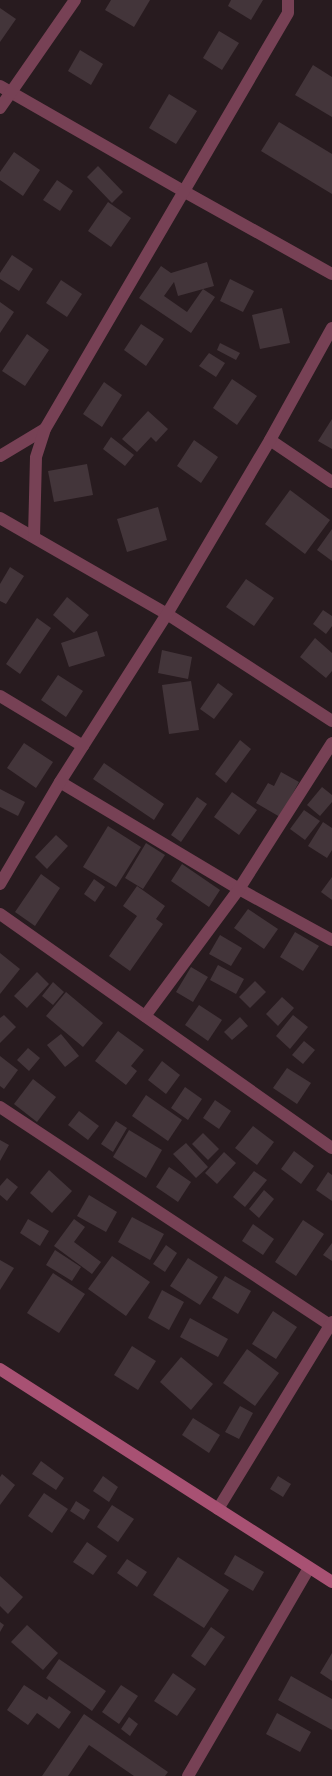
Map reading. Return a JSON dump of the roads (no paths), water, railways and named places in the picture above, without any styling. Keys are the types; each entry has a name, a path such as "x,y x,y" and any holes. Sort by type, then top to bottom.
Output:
{"street":[{"path":"0,108 5,89 53,33 75,0"},
{"path":"34,537 36,457 44,429 185,192 288,13 288,0"},
{"path":"5,89 332,274"},
{"path":"0,884 60,782 167,614 270,440 332,328"},
{"path":"0,456 44,429"},
{"path":"270,440 332,482"},
{"path":"0,518 167,614 332,722"},
{"path":"0,696 84,746"},
{"path":"145,1016 239,889 332,742"},
{"path":"60,782 239,889 332,940"},
{"path":"0,914 332,1148"},
{"path":"0,1107 331,1323 218,1509"},
{"path":"0,1369 332,1582"},
{"path":"188,1776 309,1568"}]}
